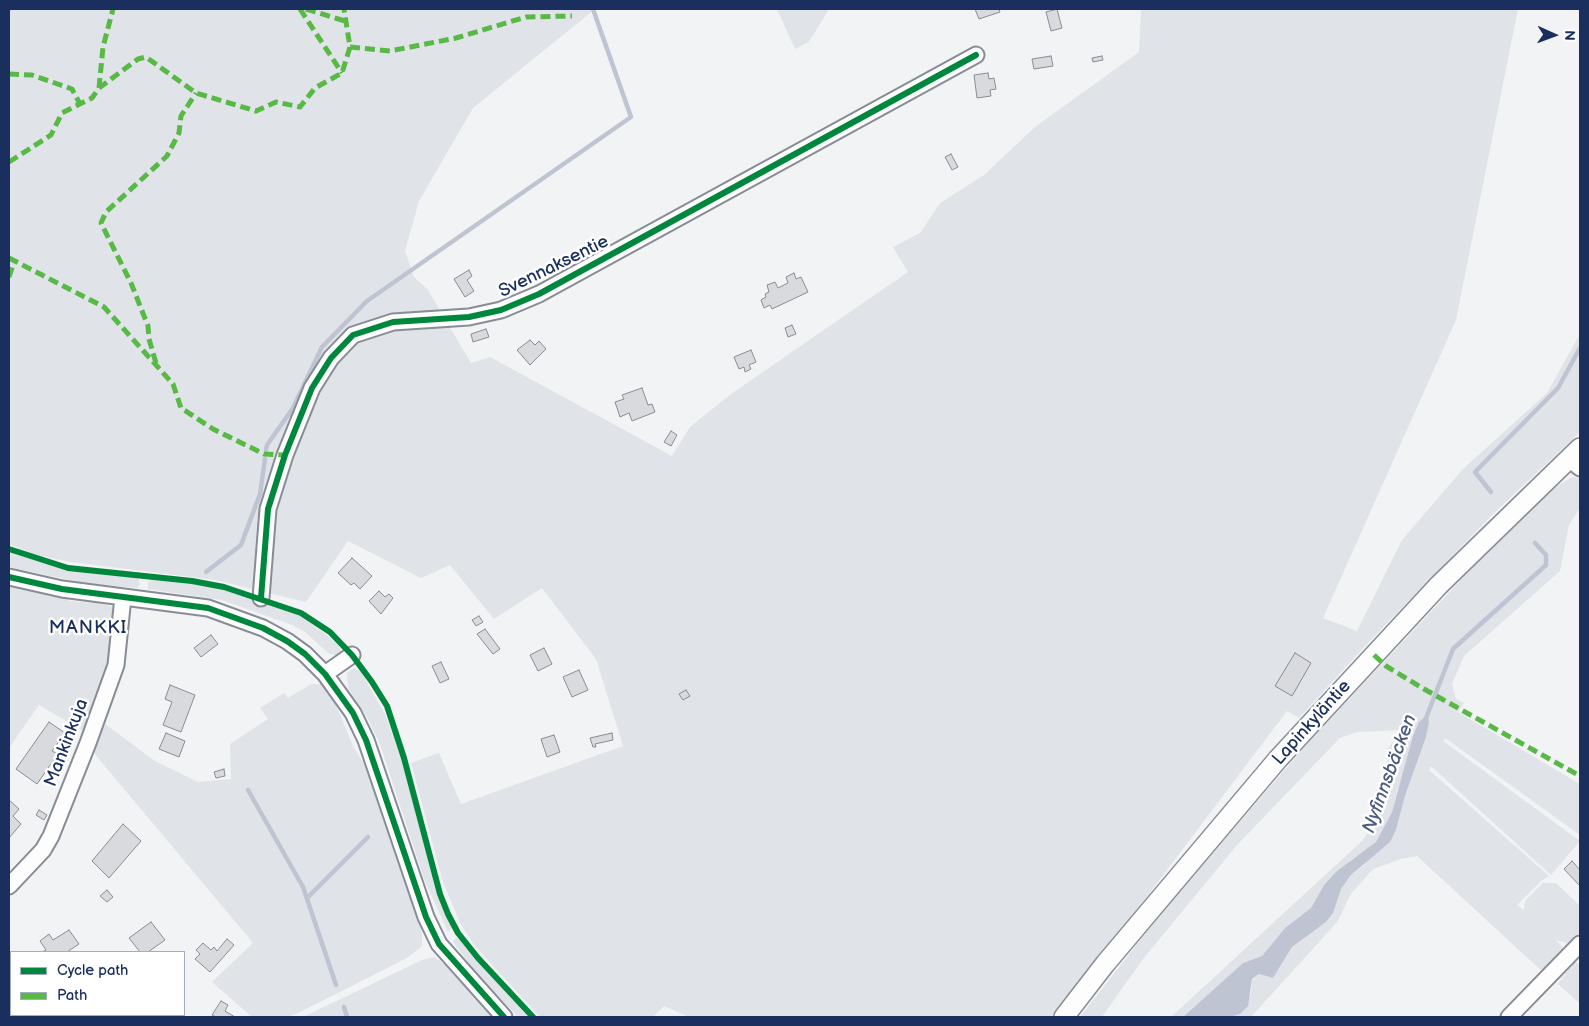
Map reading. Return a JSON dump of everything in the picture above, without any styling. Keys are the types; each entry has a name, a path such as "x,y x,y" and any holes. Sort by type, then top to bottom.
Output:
{"main road":[{"name":"Lapinkyläntie","path":"1064,1017 1112,956 1278,759 1439,586 1576,459"}],"street":[{"name":"Svennaksentie","path":"261,598 268,509 285,455 312,388 331,358 353,335 393,322 468,317 501,310 539,294 976,55"},
{"path":"9,577 62,589 208,608 235,616 287,641 325,674 353,713 366,740 426,917 440,944 504,1017"},
{"name":"Mankinkuja","path":"9,886 42,850 51,836 88,743 116,665 123,597"},
{"path":"325,674 352,655"},
{"path":"1509,1017 1580,944"}],"shaded area":[{"path":"9,9 595,9 473,108 419,201 405,251 414,277 428,290 471,363 490,357 672,456 690,427 731,394 908,272 893,247 920,233 940,203 984,175 1035,127 1139,52 1141,9 1518,9 1456,320 1323,618 1357,631 1402,540 1463,469 1547,393 1580,334 1580,432 1494,513 1366,645 1299,718 1287,711 1056,1017 689,1017 664,1006 653,1017 540,1017 474,945 460,923 443,882 411,763 439,753 461,804 623,746 596,659 542,588 494,619 450,565 421,578 348,541 306,602 215,580 71,562 37,555 9,544"},
{"path":"777,9 829,9 809,42 795,49"},
{"path":"1572,477 1580,478 1580,508 1569,525 1560,571 1464,656 1452,684 1456,699 1464,703 1458,712 1580,784 1580,835 1445,738 1443,741 1580,841 1551,875 1431,766 1429,770 1549,876 1541,881 1517,905 1524,910 1525,901 1543,883 1556,883 1580,906 1580,937 1566,943 1556,940 1566,951 1545,974 1417,856 1401,859 1373,869 1350,895 1338,921 1251,1017 1230,1017 1240,1014 1251,993 1252,980 1259,974 1273,978 1292,947 1326,922 1333,913 1341,888 1350,876 1361,868 1396,830 1405,796 1426,737 1429,723 1427,714 1397,791 1392,812 1376,842 1366,851 1352,859 1324,885 1311,908 1285,928 1262,956 1243,963 1183,1017 1171,1017 1362,841 1387,804 1387,750 1401,730 1357,732 1340,738 1237,845 1143,959 1102,1017 1080,1017 1166,907 1307,744 1473,567 1554,488"},
{"path":"9,552 65,569 138,578 140,585 137,588 89,584 13,568 9,566"},
{"path":"154,578 220,589 272,604 302,617 339,646 341,654 338,656 328,653 305,632 292,625 222,600 148,589 148,582"},
{"path":"9,586 66,597 69,601 91,603 94,601 112,607 116,619 116,634 87,733 39,705 9,748"},
{"path":"354,668 361,672 385,714 402,761 435,888 452,928 448,932 424,879 380,744 367,717 348,688 347,673"},
{"path":"311,684 322,684 332,695 353,746 376,784 418,915 422,933 422,946 407,958 288,1017 252,1017 212,982 253,943 94,753 105,724 155,761 198,782 231,779 230,744 268,719 260,708 284,693 288,698"},
{"path":"1428,714 1429,723 1426,737 1405,796 1396,830 1390,842 1350,876 1341,889 1333,913 1326,922 1292,947 1273,978 1259,974 1252,979 1248,1006 1240,1014 1230,1017 1183,1017 1243,963 1262,956 1285,928 1311,908 1324,885 1337,871 1376,842 1392,812 1413,736 1419,722"},
{"path":"456,938 461,939 530,1017 518,1017 477,974 453,942"},
{"path":"434,957 446,965 493,1017 303,1017 422,960"},
{"path":"1575,961 1580,965 1580,1004 1558,984"}],"building":[{"path":"975,9 999,9 1000,12 979,19"},
{"path":"1057,9 1062,28 1051,31 1046,12"},
{"path":"1051,56 1053,66 1034,69 1032,59"},
{"path":"1102,56 1103,60 1093,62 1092,58"},
{"path":"988,73 989,79 994,78 996,89 990,90 991,96 977,98 974,75"},
{"path":"951,154 958,167 952,170 945,157"},
{"path":"469,270 472,276 467,280 474,291 465,297 454,279"},
{"path":"794,273 796,279 801,277 808,292 772,309 770,305 764,308 761,300 769,292 767,285 775,282 778,288 788,283 786,277"},
{"path":"792,325 796,334 788,337 785,328"},
{"path":"486,329 489,337 473,342 471,334"},
{"path":"530,340 535,345 539,341 546,349 530,365 517,350"},
{"path":"751,350 756,362 749,365 751,369 745,372 744,367 739,369 734,357"},
{"path":"642,388 648,405 652,404 655,412 632,421 629,413 620,417 615,402 624,399 622,395"},
{"path":"671,431 677,435 671,446 664,442"},
{"path":"352,558 372,576 360,589 354,583 351,585 338,573"},
{"path":"379,591 385,597 389,594 393,598 381,614 369,601"},
{"path":"479,616 483,622 476,626 472,620"},
{"path":"485,629 500,649 493,654 477,634"},
{"path":"211,635 218,644 201,657 194,648"},
{"path":"544,648 552,664 538,671 530,655"},
{"path":"1295,653 1311,663 1292,696 1275,686"},
{"path":"441,662 449,679 440,683 432,666"},
{"path":"579,670 588,690 572,697 563,677"},
{"path":"170,685 195,695 181,732 163,725 172,702 165,699"},
{"path":"686,690 690,696 683,700 679,694"},
{"path":"49,722 65,733 52,751 58,754 37,784 16,769"},
{"path":"166,733 185,741 179,757 159,749"},
{"path":"612,733 613,740 595,744 596,747 593,747 590,738"},
{"path":"554,735 560,752 547,757 541,739"},
{"path":"224,769 225,776 216,778 214,772"},
{"path":"9,800 19,809 13,816 21,824 9,838"},
{"path":"39,810 47,815 44,820 36,815"},
{"path":"123,824 141,841 109,878 92,861"},
{"path":"1572,861 1580,870 1580,886 1564,869"},
{"path":"107,890 113,897 107,902 100,896"},
{"path":"151,922 165,940 149,951 139,951 129,938"},
{"path":"69,930 79,944 68,951 44,951 46,950 40,941 49,934 53,940"},
{"path":"227,939 234,945 210,972 195,959 200,954 196,950 203,943 211,950 214,947 217,951"},
{"path":"221,1001 228,1005 225,1011 235,1017 216,1017 212,1015"}],"waterway":[{"path":"266,450 267,445 293,408 322,347 367,301 631,117 593,9"},
{"name":"Nyfinnsbäcken","path":"1491,492 1475,472 1558,388 1580,348"},
{"path":"206,572 241,545 260,494 265,459"},
{"name":"Nyfinnsbäcken","path":"1426,718 1453,649 1546,565 1546,555 1535,543"},
{"path":"248,790 303,887 336,985"},
{"path":"307,898 368,837"},
{"path":"344,1007 347,1017"}],"marked path":[{"path":"99,88 103,47 113,9"},
{"path":"300,9 342,73"},
{"path":"306,9 345,21"},
{"path":"9,162 51,135 62,113 92,98 99,88 138,59 146,57 196,93 256,111 276,102 300,107 315,88 342,73 350,47 344,9"},
{"path":"350,47 390,51 456,38 526,17 572,16"},
{"path":"9,74 32,75 72,89 80,104"},
{"path":"156,363 149,339 148,326 131,283 101,223 106,212 167,156 179,133 181,116 196,93"},
{"path":"9,258 104,307 173,384 181,408 213,429 264,454 285,455"},
{"path":"9,277 14,262"},
{"path":"1374,655 1386,666 1424,689 1580,776"}],"cycle path":[{"path":"261,598 268,509 285,455 312,388 331,358 353,335 393,322 469,317 501,310 539,294 976,55"},
{"path":"9,549 68,568 192,581 224,587 301,613 330,632 352,655 387,706 404,758 440,894 458,933 478,958 533,1017"},
{"path":"9,577 62,589 208,608 263,628 287,641 305,654 325,674 353,713 366,740 426,917 439,944 504,1017"}],"district":[{"name":"MANKKI","path":"88,628"}]}
